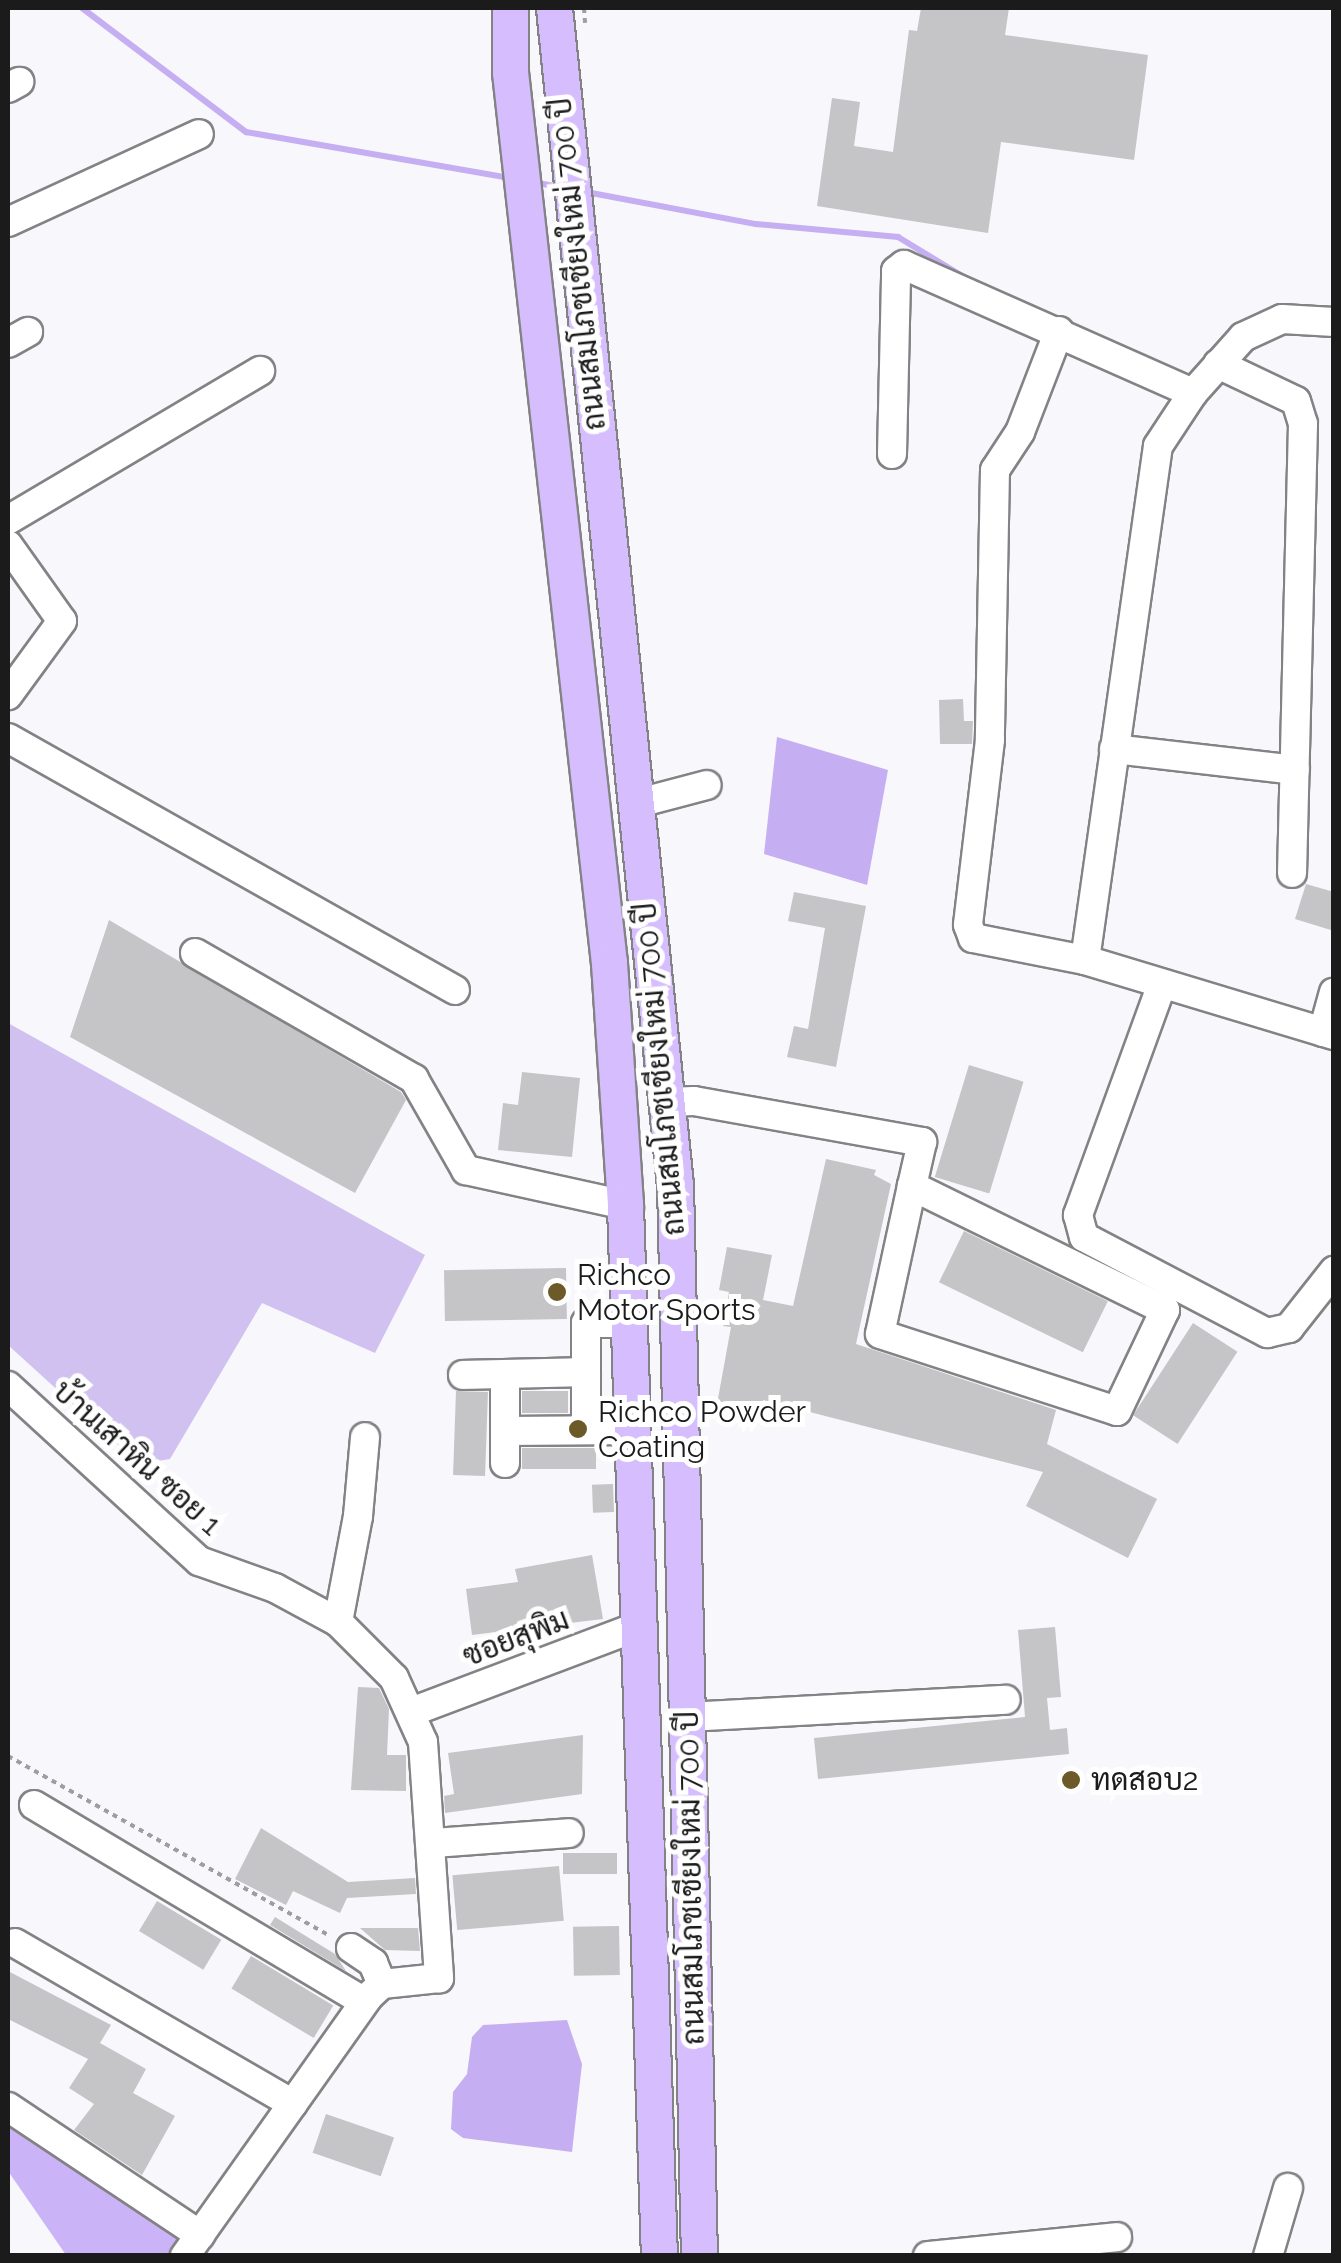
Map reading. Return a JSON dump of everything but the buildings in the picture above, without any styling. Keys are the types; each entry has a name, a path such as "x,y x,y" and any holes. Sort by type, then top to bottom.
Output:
{"main road":[{"name":"ถนนสมโภชเชียงใหม่ 700 ปี","path":"510,8 519,150 609,963 625,1205 642,1625 659,2256"},
{"name":"ถนนสมโภชเชียงใหม่ 700 ปี","path":"554,8 675,1184 699,2256"}],"street":[{"path":"8,222 199,134"},
{"path":"892,454 899,268 1059,331 1192,393"},
{"path":"1085,960 1149,478 1158,446 1192,393 1262,324 1334,322"},
{"path":"1059,331 1020,432 995,470 990,740 968,925 983,942 1085,960 1328,1034 1334,992"},
{"path":"1218,364 1274,386 1301,410 1292,873"},
{"path":"8,520 260,371"},
{"path":"8,545 62,621 8,695"},
{"path":"8,738 455,990"},
{"path":"1114,749 1295,770"},
{"path":"635,804 707,785"},
{"path":"196,953 414,1079 466,1170 625,1205"},
{"path":"1162,984 1078,1215 1084,1237 1267,1333 1289,1328 1334,1271"},
{"path":"666,1102 711,1104 922,1142 912,1186 880,1334 1117,1411 1165,1310 912,1186"},
{"path":"586,1430 586,1323 629,1323"},
{"path":"464,1375 586,1372"},
{"path":"505,1374 505,1463"},
{"name":"บ้านเสาหิน ซอย 1","path":"8,1386 199,1561 275,1588 338,1622 394,1678 414,1711"},
{"path":"505,1431 633,1430"},
{"path":"338,1622 358,1516 365,1437"},
{"name":"ซอยสุพิม","path":"414,1711 642,1625"},
{"path":"688,1717 1006,1700"},
{"path":"34,1805 373,1993 431,1982 443,1967 434,1843 414,1711"},
{"path":"434,1843 568,1834"},
{"path":"15,1943 292,2104"},
{"path":"8,2107 193,2245 373,1993 372,1963 352,1948"},
{"path":"1268,2256 1288,2188"},
{"path":"928,2256 1117,2237"}],"path":[{"path":"8,1756 352,1948"}],"shaded area":[{"path":"777,737 888,770 867,885 764,854"},
{"path":"8,1023 425,1255 375,1353 262,1303 170,1459 139,1464 8,1345"},
{"path":"567,2020 582,2064 572,2152 463,2138 451,2129 453,2092 467,2074 472,2037 483,2025"},
{"path":"8,2119 185,2237 171,2255 66,2255 8,2171"}],"waterway":[{"path":"82,8 246,132 510,178"},
{"path":"532,182 559,187"},
{"path":"586,192 756,224 898,237 967,279"}],"place":[{"name":"Richco Motor Sports","path":"557,1292"},
{"name":"Richco Powder Coating","path":"578,1429"},
{"name":"ทดสอบ2","path":"1071,1780"}]}
